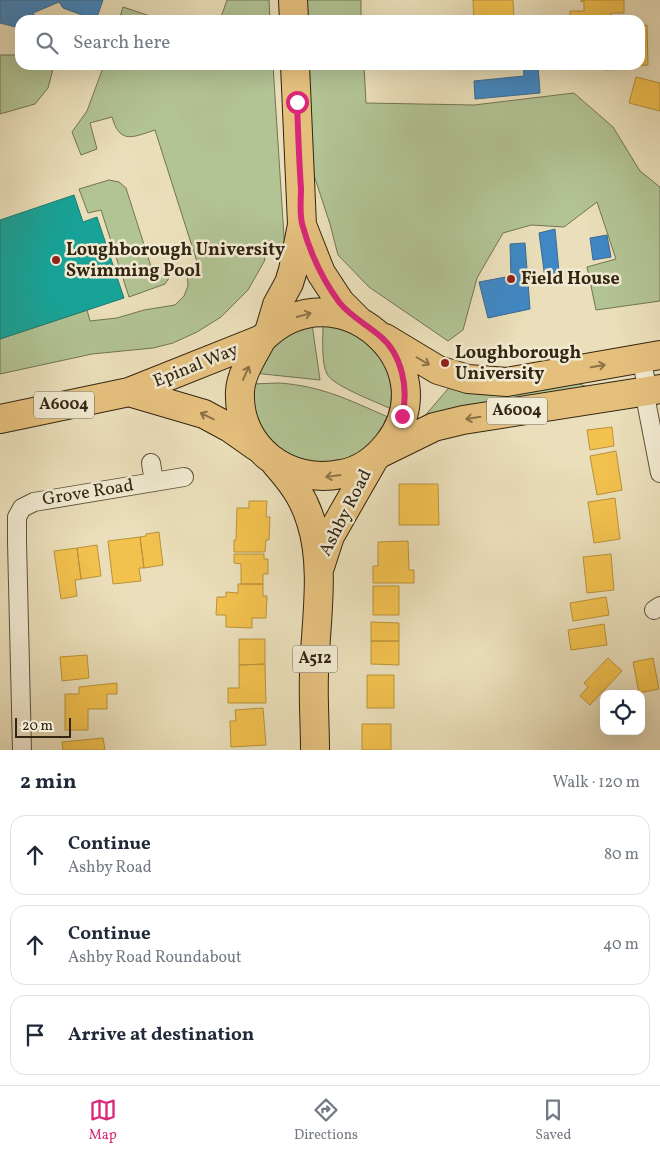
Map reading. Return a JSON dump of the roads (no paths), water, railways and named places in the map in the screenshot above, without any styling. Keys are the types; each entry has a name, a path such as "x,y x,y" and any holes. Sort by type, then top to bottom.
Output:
{"main road":[{"path":"293,0 294,15"},
{"path":"296,70 302,225 289,283 243,378 240,390 241,408 252,438 269,457 290,471 309,476 328,477 347,473 365,465 377,457 393,437 402,416 405,394 404,378 392,349 381,336 358,320 340,302 321,273 302,225"},
{"path":"265,335 286,321 310,313 329,312 358,320"},
{"name":"Epinal Way","path":"0,419 129,392 265,335"},
{"name":"A6004","path":"381,336 438,370 468,379 507,382 651,357"},
{"name":"A6004","path":"377,457 434,427 463,420 654,390"},
{"name":"Epinal Way","path":"129,392 204,414 230,428 269,457"},
{"name":"Ashby Road","path":"269,457 296,487 312,523 319,568 314,674 315,750"},
{"name":"Ashby Road","path":"319,568 330,536 377,457"}],"street":[{"path":"651,357 654,390 647,406 660,473"},
{"name":"Grove Road","path":"151,462 154,482"},
{"name":"Grove Road","path":"22,750 17,517 22,508 34,502 184,477"}],"place":[{"name":"Loughborough University Swimming Pool","path":"56,260"},
{"name":"Field House","path":"511,279"},
{"name":"Loughborough University","path":"445,363"}]}
